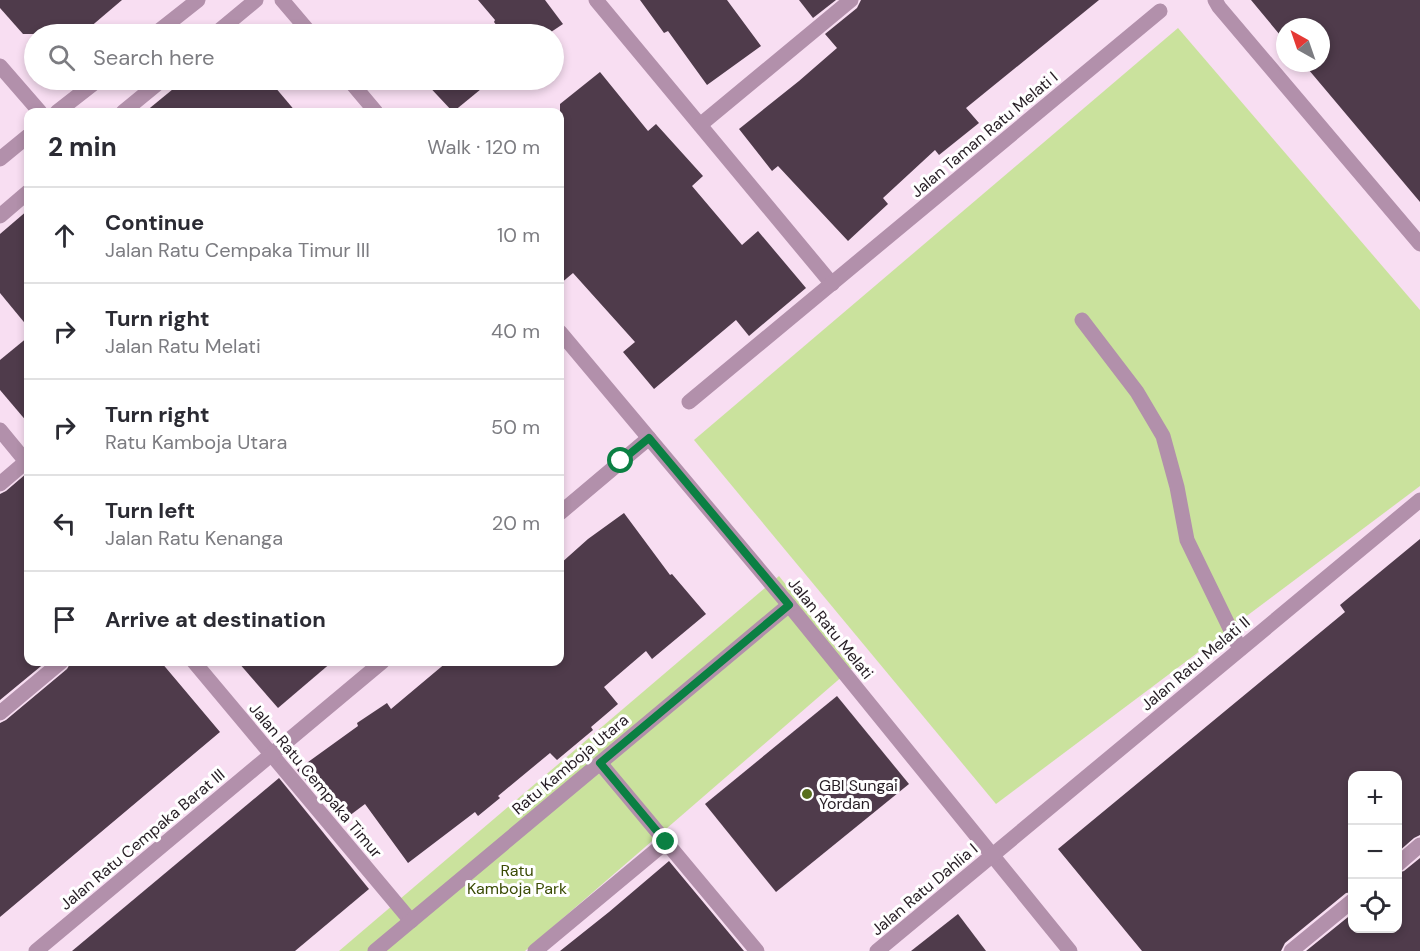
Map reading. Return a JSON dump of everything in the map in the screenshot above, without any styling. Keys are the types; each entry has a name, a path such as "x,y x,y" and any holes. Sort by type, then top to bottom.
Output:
{"street":[{"path":"168,24 198,0"},
{"path":"227,24 256,0"},
{"path":"282,0 302,24"},
{"path":"596,0 832,284"},
{"path":"700,125 851,0"},
{"path":"1215,0 1218,7 1420,244"},
{"name":"Jalan Taman Ratu Melati I","path":"689,402 1160,11"},
{"path":"0,66 37,108"},
{"path":"62,108 85,90"},
{"path":"128,108 150,90"},
{"path":"357,90 373,108"},
{"path":"0,159 24,139"},
{"path":"0,216 24,195"},
{"path":"1082,320 1137,392 1163,436 1177,487 1187,540 1240,649"},
{"name":"Jalan Ratu Melati","path":"564,337 789,605 1070,951"},
{"path":"0,430 24,457"},
{"path":"564,510 649,438"},
{"path":"0,484 24,465"},
{"name":"Jalan Ratu Melati II","path":"993,854 1420,500"},
{"name":"Ratu Kamboja Utara","path":"375,951 789,605"},
{"path":"0,713 57,666"},
{"name":"Jalan Ratu Cempaka Timur","path":"197,666 411,921"},
{"name":"Jalan Ratu Cempaka Barat III","path":"36,951 377,666"},
{"path":"600,763 757,951"},
{"path":"535,951 666,842"},
{"path":"1402,861 1420,845"},
{"name":"Jalan Ratu Dahlia I","path":"878,951 993,854"},
{"path":"1291,951 1348,905"}],"green space":[{"path":"1178,28 1420,310 1420,486 996,804 694,440"},
{"name":"Ratu Kamboja Park","path":"779,576 852,668 525,951 339,951"}],"building":[{"path":"0,0 122,0 94,24 24,24 24,34 0,8"},
{"path":"478,0 545,0 563,24 496,24 495,20"},
{"path":"640,0 727,0 761,46 707,85 668,31 664,33"},
{"path":"799,0 836,0 813,18"},
{"path":"861,0 1099,0 966,108 979,123 939,155 935,150 883,198 888,204 848,241 778,166 772,171 739,129 837,48 825,34 857,8"},
{"path":"1251,0 1420,0 1420,202 1311,72 1330,72 1330,18 1276,18 1276,30"},
{"path":"600,72 648,131 656,124 703,176 692,186 742,245 758,231 806,288 749,336 736,320 654,389 623,352 635,342 573,273 564,281 564,108 560,108 560,104"},
{"path":"172,90 277,90 293,108 150,108"},
{"path":"432,90 480,90 458,108 449,108"},
{"path":"24,213 24,322 0,293 0,234"},
{"path":"24,340 24,418 0,390 0,360"},
{"path":"24,476 24,666 41,666 0,700 0,494"},
{"path":"624,513 670,575 672,574 706,614 652,659 646,651 604,687 618,704 591,727 593,730 557,760 550,753 498,796 500,798 478,816 475,812 408,863 365,804 341,822 297,770 358,726 357,723 387,703 391,709 442,666 564,666 564,560 588,539"},
{"path":"1420,539 1420,835 1402,848 1402,771 1348,771 1348,893 1285,943 1281,951 1142,951 1058,849 1345,612 1340,605"},
{"path":"69,666 164,666 220,732 0,917 0,723"},
{"path":"241,666 327,666 278,708"},
{"name":"GBI Sungai Yordan","path":"837,696 909,784 776,892 705,804"},
{"path":"279,778 369,889 295,951 72,951"},
{"path":"1420,858 1420,951 1306,951 1348,917 1348,933 1402,933 1402,872"},
{"path":"669,861 744,951 560,951 609,912"},
{"path":"958,914 986,951 911,951"}],"place":[{"name":"GBI Sungai Yordan","path":"807,794"}],"route":[{"path":"621,461 649,438 789,605 600,763 666,842"}]}
